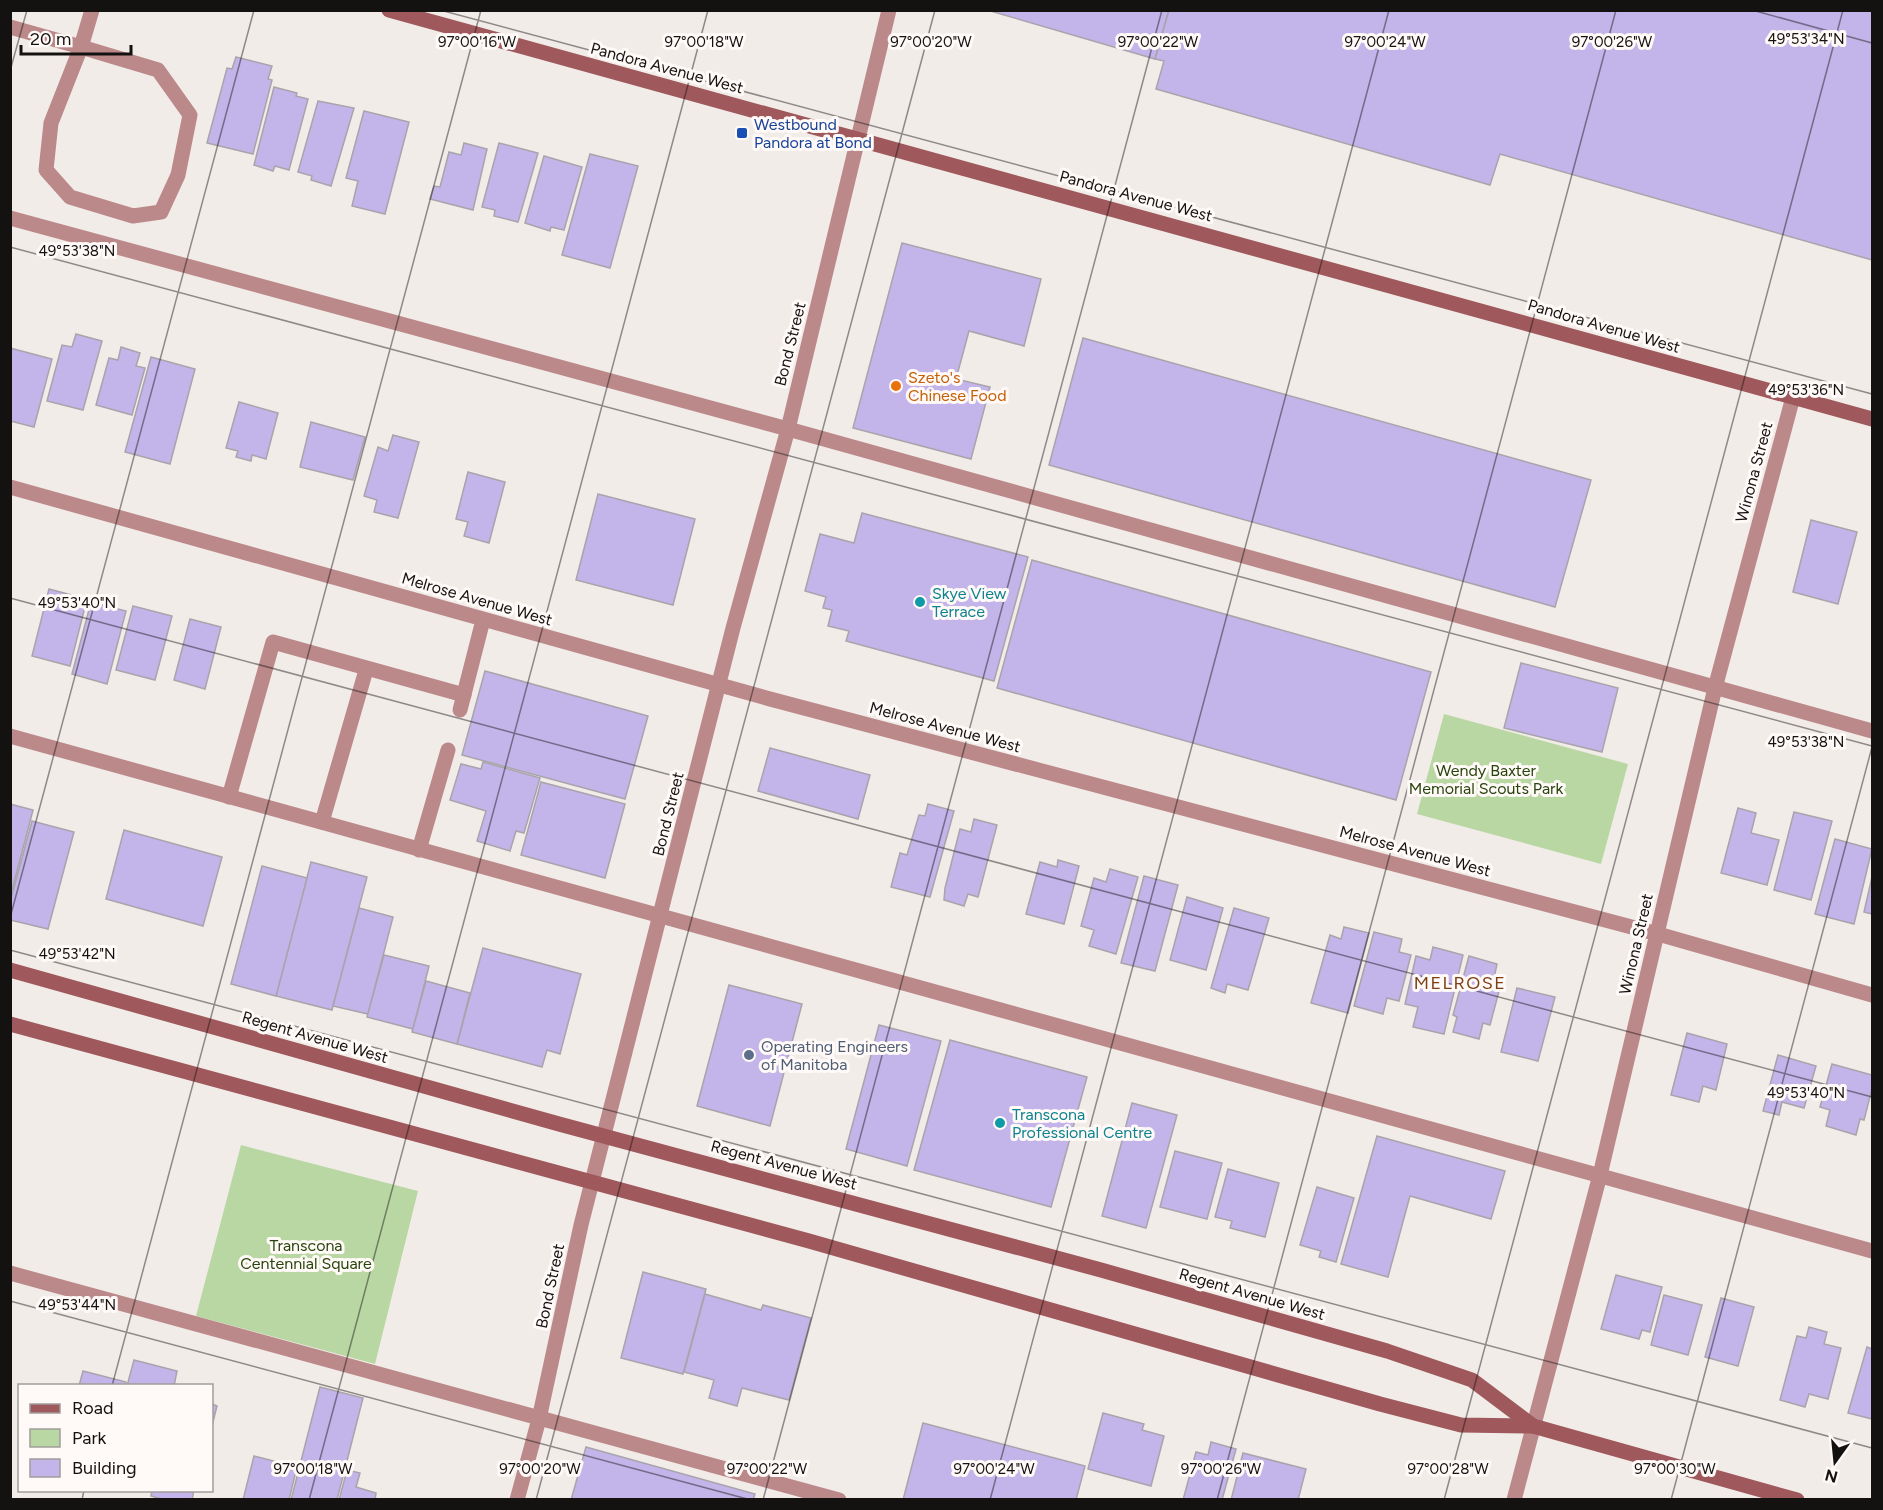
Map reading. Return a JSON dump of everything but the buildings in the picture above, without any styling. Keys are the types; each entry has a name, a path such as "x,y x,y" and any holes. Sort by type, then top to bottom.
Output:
{"main road":[{"name":"Pandora Avenue West","path":"389,10 860,138 1872,420"},
{"name":"Regent Avenue West","path":"10,970 1387,1351 1472,1380 1533,1426"},
{"name":"Regent Avenue West","path":"10,1024 594,1183 1461,1425 1533,1426 1797,1500"}],"street":[{"path":"10,27 81,47 158,70 190,115 178,175 161,212 133,216 70,197 46,170 51,123 81,47 92,10"},
{"name":"Bond Street","path":"517,1500 539,1419 581,1225 594,1183 719,685 788,429 860,138 889,10"},
{"path":"10,218 788,429 1872,731"},
{"name":"Winona Street","path":"1514,1500 1600,1175 1715,688 1793,398"},
{"name":"Melrose Avenue West","path":"10,487 719,685 1658,934 1872,995"},
{"path":"229,797 273,642 366,670 462,703 483,620"},
{"path":"322,822 366,670"},
{"path":"10,736 661,918 1872,1251"},
{"path":"419,850 448,750"},
{"path":"10,1273 839,1500"}],"green space":[{"name":"Wendy Baxter Memorial Scouts Park","path":"1444,714 1628,764 1601,864 1417,814"},
{"name":"Transcona Centennial Square","path":"241,1145 418,1191 375,1364 196,1316"}],"place":[{"name":"Westbound Pandora at Bond","path":"742,133"},
{"name":"Szeto's Chinese Food","path":"896,386"},
{"name":"Skye View Terrace","path":"920,602"},
{"name":"Operating Engineers of Manitoba","path":"749,1055"},
{"name":"Transcona Professional Centre","path":"1000,1123"}],"district":[{"name":"MELROSE","path":"1460,983"}]}
